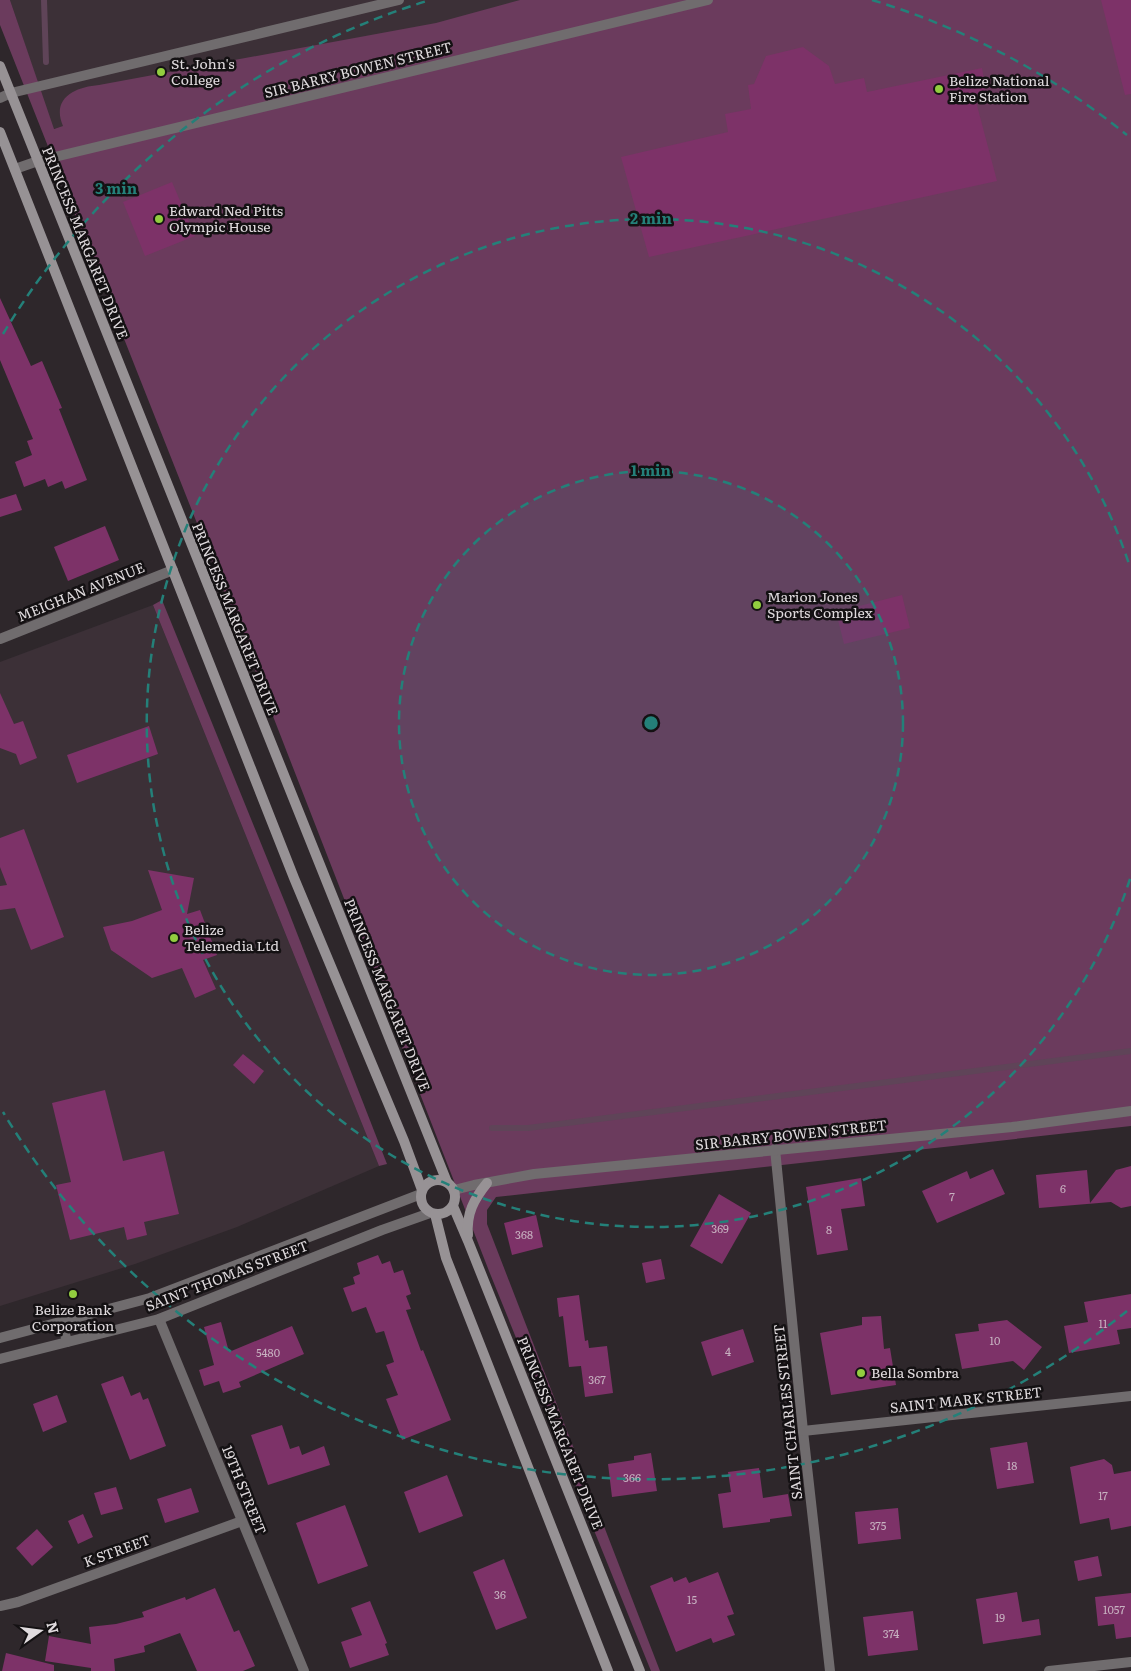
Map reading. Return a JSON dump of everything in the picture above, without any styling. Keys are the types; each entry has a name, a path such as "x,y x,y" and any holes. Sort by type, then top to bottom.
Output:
{"main road":[{"name":"PRINCESS MARGARET DRIVE","path":"0,66 447,1182"},
{"path":"0,132 290,869 404,1141 421,1192 422,1205 433,1213 445,1213 453,1206 455,1201 454,1190 443,1180 433,1180 424,1186 421,1192"},
{"path":"468,1241 467,1226 470,1210 477,1195 487,1183"},
{"name":"PRINCESS MARGARET DRIVE","path":"453,1206 640,1671"},
{"path":"433,1213 449,1267 608,1671"}],"street":[{"path":"0,98 11,93 398,0"},
{"name":"SIR BARRY BOWEN STREET","path":"15,169 38,161 708,0"},
{"name":"MEIGHAN AVENUE","path":"0,639 173,570"},
{"name":"SIR BARRY BOWEN STREET","path":"454,1190 534,1174 1012,1127 1131,1111"},
{"name":"SAINT CHARLES STREET","path":"775,1150 803,1431 830,1671"},
{"name":"SAINT THOMAS STREET","path":"0,1338 150,1298 421,1192"},
{"name":"SAINT THOMAS STREET","path":"0,1360 159,1319 373,1233 433,1213"},
{"name":"19TH STREET","path":"159,1319 304,1671"},
{"path":"62,1322 67,1342"},
{"name":"SAINT MARK STREET","path":"803,1431 1131,1396"},
{"name":"K STREET","path":"0,1606 18,1602 242,1521"},
{"path":"1048,1671 1131,1662"}],"shaded area":[{"name":"Marion Jones Sports Complex","path":"0,0 10,0 54,129 63,126 60,108 63,101 74,91 82,88 436,23 520,0 1131,0 1131,1126 496,1197 487,1210 487,1224 660,1671 651,1671 489,1271 255,670 0,25"},
{"name":"St. John's College","path":"10,0 583,0 53,129"},
{"path":"162,600 286,905 387,1164 379,1166 153,605"},
{"path":"153,605 379,1166 237,1227 135,1264 0,1306 0,662"}],"building":[{"path":"1101,0 1131,0 1131,94 1125,95"},
{"path":"803,47 829,66 835,84 864,78 867,92 982,68 986,92 974,94 997,181 649,257 621,157 728,132 725,114 751,109 748,85 754,84 766,56"},
{"name":"Edward Ned Pitts Olympic House","path":"172,182 195,236 145,256 123,202"},
{"path":"0,298 31,366 42,361 62,408 59,409 87,480 65,489 62,481 48,487 45,479 24,487 15,462 32,455 27,441 33,439 0,360"},
{"path":"16,494 22,510 0,517 0,499"},
{"path":"105,526 119,560 68,581 54,547"},
{"path":"902,595 910,628 844,644 836,612"},
{"path":"0,693 14,724 23,721 37,758 20,765 16,754 0,748"},
{"path":"149,726 158,754 77,783 67,755"},
{"path":"24,829 64,937 31,950 15,908 0,910 0,886 7,885 0,867 0,838"},
{"name":"Belize Telemedia Ltd","path":"148,870 194,878 187,914 200,910 217,955 203,960 216,989 195,998 182,968 152,978 111,950 103,927 132,921 162,910"},
{"path":"243,1054 264,1071 254,1084 233,1065"},
{"path":"105,1090 123,1161 164,1151 179,1214 144,1222 147,1235 127,1240 124,1227 70,1240 56,1185 71,1182 52,1103"},
{"path":"1131,1166 1131,1206 1121,1208 1111,1202 1039,1208 1036,1175 1087,1170 1090,1203 1116,1170"},
{"path":"993,1169 1005,1194 937,1223 922,1191 967,1171 970,1179"},
{"path":"861,1178 865,1206 841,1209 848,1250 817,1255 806,1187"},
{"path":"719,1194 751,1213 722,1264 690,1246"},
{"path":"536,1215 543,1247 512,1255 504,1223"},
{"path":"378,1255 382,1264 390,1261 394,1273 403,1270 411,1294 406,1296 411,1309 406,1310 421,1351 423,1350 451,1420 402,1440 386,1399 398,1395 386,1365 394,1362 384,1331 376,1333 366,1307 352,1312 343,1288 355,1284 353,1277 360,1274 357,1263"},
{"path":"661,1259 665,1279 646,1283 642,1263"},
{"path":"1131,1294 1131,1328 1117,1330 1120,1344 1069,1353 1064,1326 1088,1322 1084,1302"},
{"path":"579,1295 585,1341 588,1340 589,1348 607,1346 613,1393 585,1397 581,1366 569,1367 563,1316 559,1317 557,1298"},
{"name":"Bella Sombra","path":"881,1316 884,1349 890,1348 896,1385 831,1395 820,1333 862,1325 862,1317"},
{"path":"1007,1320 1042,1347 1024,1370 1013,1361 962,1369 955,1334 979,1331 978,1324"},
{"path":"221,1322 229,1352 292,1326 304,1354 239,1382 241,1387 223,1393 219,1381 204,1386 199,1370 214,1365 204,1327"},
{"path":"743,1329 754,1362 712,1376 701,1342"},
{"path":"123,1376 131,1396 140,1392 143,1400 148,1398 166,1446 130,1460 101,1384"},
{"path":"57,1395 67,1422 43,1432 33,1404"},
{"path":"282,1425 290,1449 299,1446 302,1455 324,1446 330,1465 268,1485 251,1435"},
{"path":"1027,1442 1034,1483 997,1489 990,1448"},
{"path":"651,1453 657,1491 612,1497 608,1464 634,1460 634,1456"},
{"path":"1104,1459 1112,1465 1114,1474 1131,1471 1131,1526 1111,1530 1109,1518 1080,1524 1070,1467"},
{"path":"759,1468 763,1498 788,1494 792,1516 770,1519 770,1522 723,1528 718,1494 731,1492 728,1472"},
{"path":"447,1475 463,1516 419,1533 404,1492"},
{"path":"116,1487 123,1509 101,1515 94,1493"},
{"path":"191,1488 199,1512 165,1523 157,1499"},
{"path":"345,1505 368,1566 318,1584 296,1523"},
{"path":"898,1508 901,1539 858,1544 855,1512"},
{"path":"83,1514 93,1537 78,1544 68,1521"},
{"path":"37,1529 53,1547 32,1566 16,1548"},
{"path":"1098,1556 1102,1576 1078,1581 1074,1561"},
{"path":"504,1559 527,1618 496,1630 473,1572"},
{"path":"718,1572 734,1614 727,1616 735,1635 713,1643 711,1638 676,1652 650,1586 672,1577 674,1582 686,1577 689,1583"},
{"path":"215,1588 234,1632 239,1630 255,1666 243,1671 197,1671 180,1633 144,1646 145,1652 114,1659 115,1671 91,1671 91,1668 45,1661 49,1636 91,1644 89,1627 116,1624 144,1617 142,1612 185,1597 186,1600"},
{"path":"1017,1592 1022,1622 1039,1619 1041,1635 983,1644 976,1599"},
{"path":"1131,1593 1131,1637 1116,1639 1114,1624 1098,1626 1095,1597"},
{"path":"370,1601 387,1643 385,1644 389,1655 350,1668 341,1642 362,1635 351,1608"},
{"path":"913,1611 918,1650 868,1656 863,1617"},
{"path":"6,1653 54,1665 54,1671 2,1671"}],"waterway":[{"path":"44,0 46,62"},
{"path":"492,1128 528,1128 1131,1051"}],"place":[{"name":"St. John's College","path":"161,72"},
{"name":"Belize National Fire Station","path":"939,89"},
{"name":"Edward Ned Pitts Olympic House","path":"159,219"},
{"name":"Marion Jones Sports Complex","path":"757,605"},
{"name":"Belize Telemedia Ltd","path":"174,938"},
{"name":"Belize Bank Corporation","path":"73,1294"},
{"name":"Bella Sombra","path":"861,1373"}]}
